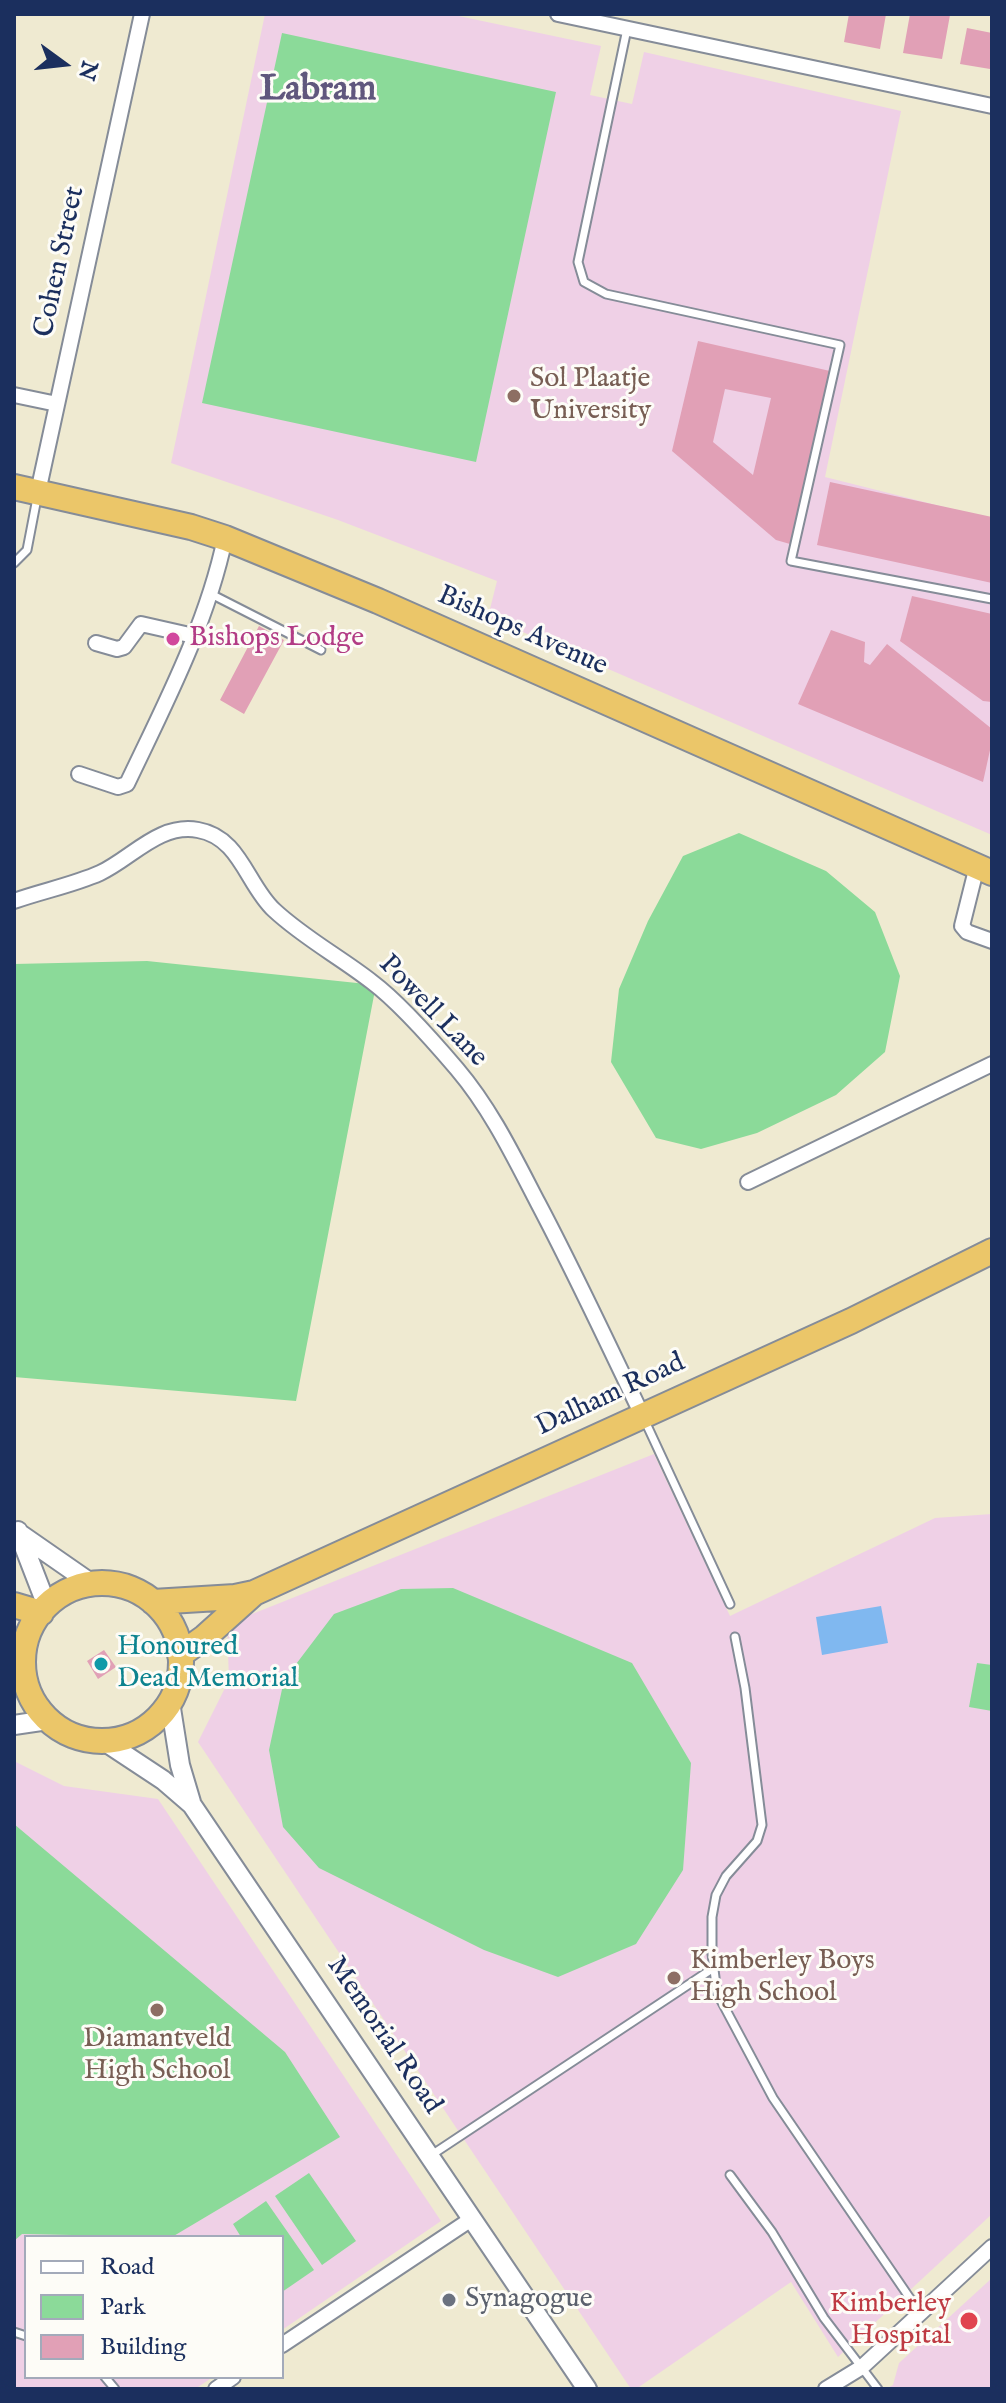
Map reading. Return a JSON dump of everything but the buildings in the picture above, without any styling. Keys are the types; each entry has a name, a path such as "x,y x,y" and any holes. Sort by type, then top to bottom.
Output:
{"highway":[{"name":"Bishops Avenue","path":"14,487 191,527 225,538 392,607 985,870"},
{"name":"Dalham Road","path":"153,1602 254,1593 851,1321 992,1251"},
{"path":"92,1584 121,1585 153,1602 171,1626 180,1655 179,1680 161,1715 135,1734 104,1741 74,1736 48,1720 28,1691 19,1664 29,1633 44,1610 60,1595 92,1584"},
{"name":"Dalham Road","path":"180,1655 254,1593"},
{"path":"14,1605 44,1610"}],"street":[{"name":"Cohen Street","path":"38,492 142,14"},
{"path":"558,14 585,17 627,29 992,106"},
{"path":"14,395 57,404"},
{"path":"79,774 118,787 127,784 211,594 225,538"},
{"path":"96,643 117,649 124,647 141,624 194,636"},
{"name":"Powell Lane","path":"14,901 101,872 157,837 176,831 194,829 209,832 223,840 235,852 273,909 319,947 385,993 466,1082 508,1145 642,1415"},
{"path":"985,870 962,926 967,932 992,941"},
{"path":"748,1182 992,1064"},
{"path":"17,1530 92,1584"},
{"path":"17,1530 44,1610"},
{"path":"170,1702 180,1765 192,1805"},
{"path":"14,1725 48,1720"},
{"name":"Memorial Road","path":"104,1741 163,1780 192,1805 587,2389"},
{"path":"284,2344 473,2218"},
{"path":"826,2389 862,2367 992,2247"}],"lane":[{"path":"627,29 578,262 584,282 606,294 840,345 791,561 992,599"},
{"name":"Cohen Street","path":"14,563 27,550 38,492"},
{"path":"211,594 321,650"},
{"path":"642,1415 730,1604"},
{"path":"735,1637 745,1688 762,1825 757,1841 726,1876 716,1895 711,1927 713,1982 720,2002 773,2098 920,2313"},
{"path":"430,2156 712,1969"},
{"path":"730,2175 772,2232 824,2318 878,2389"}],"shaded area":[{"name":"Sol Plaatje University","path":"265,14 449,14 601,46 590,95 632,104 644,52 901,111 825,477 992,519 992,835 488,617 497,581 338,520 171,463"},
{"name":"Kimberley Boys High School","path":"654,1454 730,1616 935,1518 992,1514 992,2214 838,2357 791,2282 636,2389 631,2389 198,1742 229,1680 227,1624"},
{"name":"Diamantveld High School","path":"14,1761 64,1786 158,1799 441,2221 284,2329 284,2235 24,2235 24,2379 210,2379 195,2389 14,2389"},
{"name":"Kimberley Hospital","path":"992,2278 992,2389 886,2389 893,2385 899,2363"}],"green space":[{"path":"282,33 556,92 476,462 202,403"},
{"path":"739,833 826,871 875,912 900,976 885,1052 836,1095 757,1133 701,1149 656,1138 611,1062 619,989 648,921 683,856"},
{"path":"147,961 376,985 296,1401 14,1377 14,964"},
{"path":"453,1588 632,1663 691,1763 683,1870 636,1944 558,1977 484,1950 319,1868 283,1827 269,1750 284,1680 334,1614 401,1589"},
{"path":"977,1663 992,1665 992,1711 969,1707"},
{"path":"14,1824 285,2052 340,2137 175,2235 22,2234 14,2241"},
{"path":"309,2173 356,2241 322,2265 275,2196"},
{"path":"266,2201 314,2270 284,2291 284,2235 240,2235 233,2224"}],"water":[{"path":"881,1606 888,1643 822,1655 816,1617"}],"place":[{"name":"Sol Plaatje University","path":"514,396"},
{"name":"Bishops Lodge","path":"173,639"},
{"name":"Honoured Dead Memorial","path":"101,1664"},
{"name":"Kimberley Boys High School","path":"674,1978"},
{"name":"Diamantveld High School","path":"157,2010"},
{"name":"Synagogue","path":"449,2300"},
{"name":"Kimberley Hospital","path":"969,2321"}],"district":[{"name":"Labram","path":"318,92"}]}
